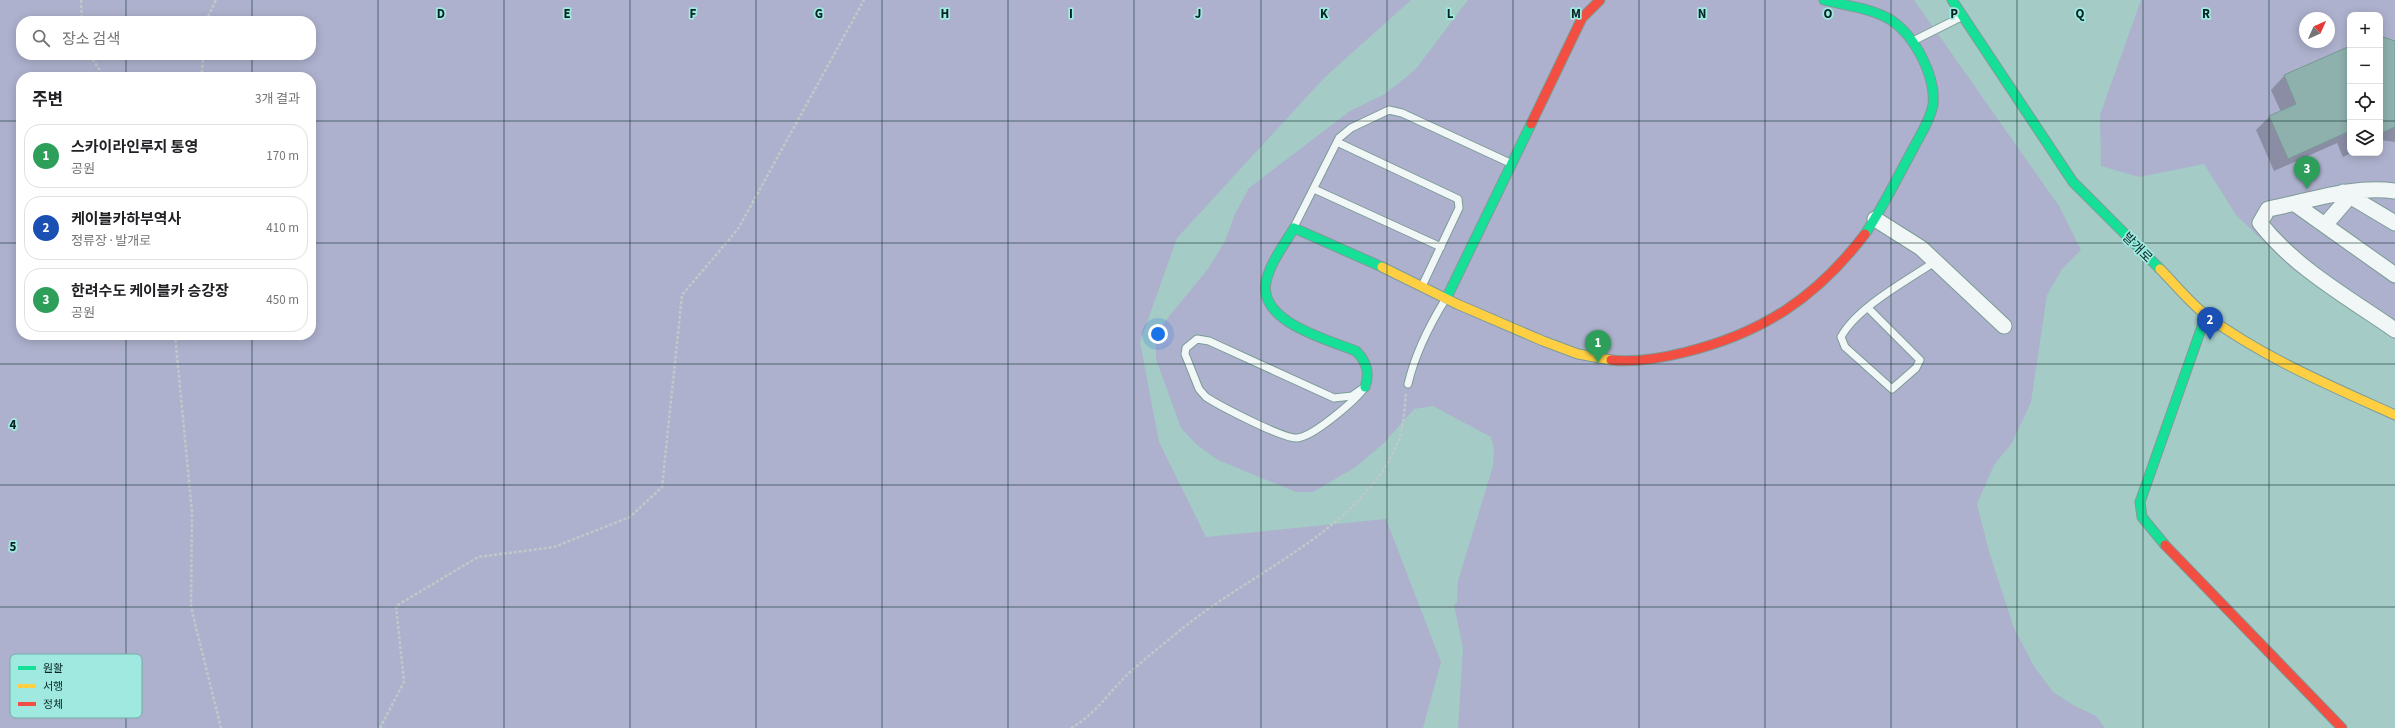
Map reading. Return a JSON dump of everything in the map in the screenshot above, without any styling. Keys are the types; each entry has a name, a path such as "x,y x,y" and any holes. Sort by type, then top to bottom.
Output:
{"street":[{"path":"1446,299 1510,164 1582,18 1600,0"},
{"path":"1365,387 1368,371 1362,357 1356,351 1281,319 1268,302 1266,284 1294,228 1422,286 1446,299 1573,353 1613,360 1636,361 1699,349 1749,331 1796,305 1844,263 1875,219 1924,126 1933,103 1930,78 1919,54 1892,20 1824,0"},
{"name":"발개로","path":"1952,0 2073,182 2206,315 2246,342 2323,383 2395,415"},
{"path":"2395,191 2374,188 2268,209 2260,223 2275,242 2300,263 2395,330"},
{"path":"2347,194 2395,223"},
{"path":"2325,225 2347,194"},
{"path":"2296,204 2395,275"},
{"path":"1875,219 1921,248 2004,326"},
{"path":"2206,315 2140,502 2142,517 2155,535 2342,728"}],"lane":[{"path":"1911,42 1963,15"},
{"path":"1294,228 1337,142 1351,128 1388,110 1402,113 1510,164"},
{"path":"1337,142 1458,199 1459,208 1422,286"},
{"path":"1314,189 1441,246"},
{"path":"1868,308 1920,360 1916,368 1892,389 1842,342 1844,331 1868,308 1936,261"},
{"path":"1408,384 1412,366 1431,322 1446,299"},
{"path":"1197,339 1203,339 1334,398 1352,396 1365,387 1353,401 1304,436 1287,436 1206,397 1199,389 1187,361 1186,348 1197,339"}],"path":[{"path":"80,0 82,16"},
{"path":"208,16 216,0"},
{"path":"380,728 404,682 396,606 478,557 554,547 630,517 662,487 682,295 738,229 864,0"},
{"path":"93,60 101,72"},
{"path":"202,72 203,60"},
{"path":"175,340 192,512 191,606 221,728"},
{"path":"1071,728 1082,722 1130,673 1185,626 1324,530 1363,496 1380,473 1398,441 1408,384"}],"shaded area":[{"path":"0,0 1411,0 1324,78 1177,238 1140,342 1159,442 1206,537 1386,519 1441,662 1423,728 0,728"},
{"path":"1468,0 1914,0 2059,206 2081,250 2062,269 2047,295 2031,402 2012,443 1994,465 1977,504 1990,555 2014,628 2033,665 2053,692 2073,705 2096,716 2105,728 1458,728 1463,648 1454,605 1457,602 1458,581 1493,466 1494,449 1491,437 1433,406 1414,409 1383,444 1354,468 1313,492 1296,492 1218,460 1197,445 1181,428 1156,359 1156,340 1162,325 1208,269 1225,241 1235,214 1249,188 1350,111 1385,94 1415,70"},
{"path":"2141,0 2395,0 2395,339 2291,268 2236,215 2204,164 2139,177 2101,166 2100,115"}],"building":[{"path":"2383,37 2395,41 2395,127 2383,133"},
{"path":"2347,47 2347,132 2288,159 2269,116 2296,104 2284,75"}],"traffic: fast":[{"path":"1824,0 1867,10 1891,20 1900,27 1916,46 1931,82 1933,94 1932,111 1884,203 1865,234"},
{"path":"1952,0 2073,182 2160,269"},
{"path":"1446,299 1531,124"},
{"path":"1365,387 1367,372 1363,359 1360,355 1356,351 1314,335 1284,319 1273,308 1266,296 1266,282 1274,261 1294,228 1382,267"},
{"path":"2165,545 2142,517 2140,502 2206,315"}],"traffic: slow":[{"path":"1382,267 1457,304 1543,341 1578,354 1611,360"},
{"path":"2160,269 2201,311 2251,345 2298,370 2395,415"}],"traffic: jam":[{"path":"1531,124 1582,18 1600,0"},
{"path":"1611,360 1630,361 1649,359 1686,352 1714,344 1764,323 1786,310 1808,294 1828,276 1865,234"},
{"path":"2165,545 2342,728"}],"place":[{"name":"한려수도 케이블카 승강장","path":"2307,189"},
{"name":"케이블카하부역사","path":"2210,340"},
{"name":"스카이라인루지 통영","path":"1598,363"}]}
